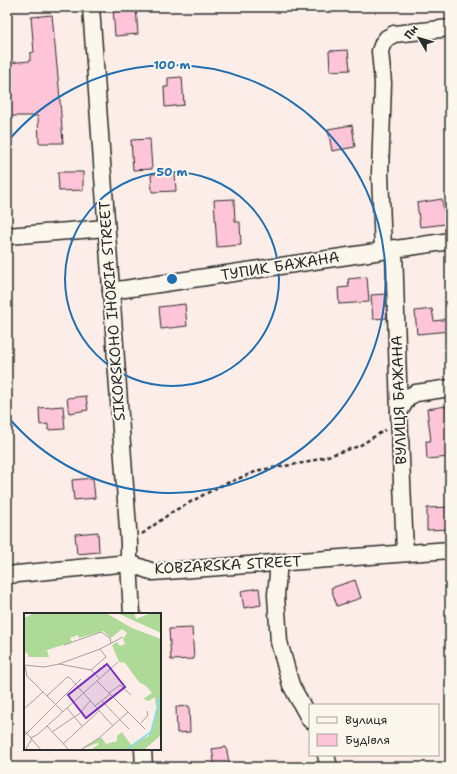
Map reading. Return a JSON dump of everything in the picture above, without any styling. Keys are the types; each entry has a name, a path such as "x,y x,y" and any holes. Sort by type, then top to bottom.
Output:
{"street":[{"name":"SIKORSKOHO IHORIA STREET","path":"92,7 106,228 129,543 128,563 132,613"},
{"name":"ВУЛИЦЯ БАЖАНА","path":"405,552 399,412 389,249 380,174 384,83 380,51 383,42 394,34 450,28"},
{"path":"7,236 106,228"},
{"name":"ТУПИК БАЖАНА","path":"111,292 450,241"},
{"path":"399,412 408,397 416,392 450,388"},
{"name":"KOBZARSKA STREET","path":"7,576 128,563 153,572 405,552 450,550"},
{"path":"279,562 276,595 279,642 291,685 309,718"},
{"path":"143,750 144,767"},
{"path":"326,756 329,767"}],"path":[{"path":"129,543 172,512 220,486 260,470 309,462 359,446 384,430 399,412"}],"building":[{"path":"136,7 138,34 115,36 113,8"},
{"path":"52,15 63,143 39,143 38,116 7,116 7,63 30,61 30,53 34,52 31,17"},
{"path":"348,50 350,70 330,71 329,51"},
{"path":"182,77 184,105 165,107 164,87 168,87 168,78"},
{"path":"352,125 355,147 332,151 328,129"},
{"path":"150,139 152,169 133,170 131,140"},
{"path":"58,172 83,172 83,190 59,191"},
{"path":"175,173 176,191 152,192 151,174"},
{"path":"234,199 235,222 240,222 241,245 217,247 214,200"},
{"path":"442,199 446,224 420,227 417,203"},
{"path":"367,277 369,302 339,304 338,288 349,287 348,279"},
{"path":"386,294 387,318 373,319 371,295"},
{"path":"185,304 187,326 161,329 159,307"},
{"path":"432,309 434,321 450,319 450,331 417,334 415,311"},
{"path":"86,396 88,410 69,413 67,398"},
{"path":"63,406 65,429 48,430 48,424 40,425 39,408"},
{"path":"446,406 450,457 427,459 426,441 431,441 427,409"},
{"path":"93,478 95,498 74,500 72,480"},
{"path":"450,507 450,529 427,530 427,508"},
{"path":"98,532 99,552 77,554 75,534"},
{"path":"355,580 361,598 337,606 331,588"},
{"path":"259,588 261,605 244,608 241,591"},
{"path":"192,628 194,659 171,660 169,629"},
{"path":"189,706 190,732 177,733 176,707"},
{"path":"226,747 230,767 215,767 212,749"}]}
